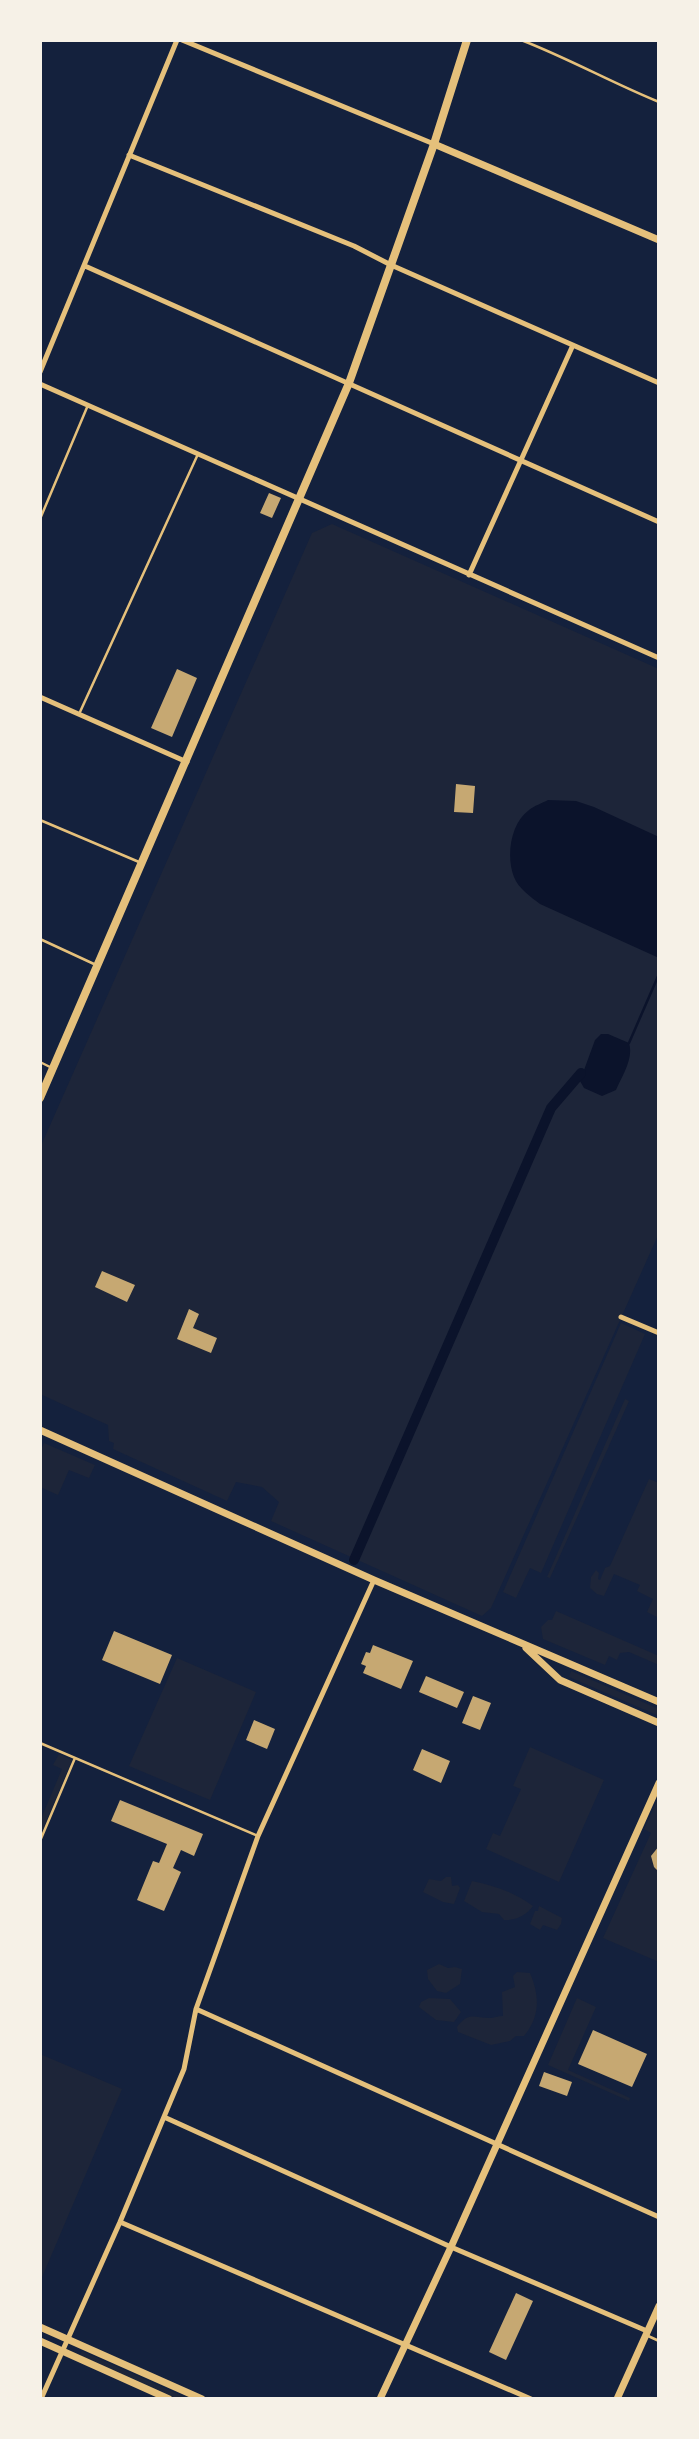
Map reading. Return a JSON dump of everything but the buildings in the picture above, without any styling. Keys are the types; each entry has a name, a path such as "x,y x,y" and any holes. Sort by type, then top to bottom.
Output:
{"main road":[{"path":"40,1098 349,383 434,144 467,40"}],"street":[{"path":"40,372 129,155 180,40 659,240"},
{"path":"129,155 354,246 391,265 659,383"},
{"path":"85,266 659,522"},
{"path":"468,575 573,345"},
{"path":"40,384 659,658"},
{"path":"40,697 187,762"},
{"path":"621,1317 659,1333"},
{"path":"41,1432 374,1580 659,1702"},
{"path":"41,2399 120,2222 184,2069 196,2009 258,1836 374,1580"},
{"path":"523,1645 560,1680 659,1723"},
{"path":"380,2399 659,1783"},
{"path":"196,2009 659,2217"},
{"path":"164,2117 646,2333"},
{"path":"120,2222 531,2399"},
{"path":"617,2399 659,2306"},
{"path":"40,2327 202,2399"},
{"path":"40,2341 169,2399"}],"lane":[{"path":"521,40 559,55 614,84 659,103"},
{"path":"40,519 88,405"},
{"path":"79,714 198,454"},
{"path":"40,820 142,864"},
{"path":"40,939 97,965"},
{"path":"40,1062 53,1068"},
{"path":"40,1743 258,1836"},
{"path":"40,1841 75,1758"},
{"path":"646,2333 659,2341"}],"shaded area":[{"path":"332,524 659,669 659,1233 491,1608 482,1616 271,1521 279,1502 262,1487 236,1482 227,1501 113,1449 114,1443 109,1441 108,1425 40,1394 40,1148 312,533"},
{"path":"548,800 576,801 594,807 659,837 659,958 540,904 518,885 510,860 514,832 529,810"},
{"path":"601,1034 608,1034 629,1043 630,1049 627,1067 616,1090 602,1096 584,1088 580,1081 595,1040"},
{"path":"621,1323 645,1334 541,1573 530,1568 516,1598 503,1592"},
{"path":"625,1399 629,1401 550,1578 547,1577"},
{"path":"44,1443 95,1465 89,1478 69,1470 58,1495 40,1487 40,1452"},
{"path":"649,1479 659,1483 659,1618 647,1612 653,1599 637,1591 640,1585 614,1574 604,1596 590,1588 591,1577 596,1570 600,1580 605,1568 610,1566"},
{"path":"556,1611 659,1656 659,1665 629,1652 620,1653 617,1660 609,1656 605,1665 543,1639 541,1627 548,1620 552,1620"},
{"path":"177,1658 256,1692 210,1800 129,1766"},
{"path":"571,1671 659,1709 659,1716 569,1677"},
{"path":"530,1747 604,1780 559,1882 486,1849 493,1833 500,1836 521,1789 513,1786"},
{"path":"59,1754 72,1760 40,1836 40,1821 62,1769 53,1765"},
{"path":"659,1796 659,1962 603,1938 651,1833 644,1829"},
{"path":"451,1877 452,1886 458,1885 460,1888 454,1904 443,1902 423,1892 429,1879 441,1881"},
{"path":"472,1881 504,1890 533,1906 512,1920 504,1920 499,1914 482,1912 464,1901"},
{"path":"539,1906 562,1918 557,1930 543,1925 540,1930 530,1924"},
{"path":"439,1964 462,1969 460,1984 446,1993 437,1991 428,1979 427,1970"},
{"path":"517,1972 530,1973 537,1998 536,2014 524,2036 516,2036 510,2041 491,2045 458,2032 457,2027 468,2017 503,2016 502,1992 515,1987 513,1976"},
{"path":"429,1998 450,1999 461,2012 454,2022 436,2020 419,2007 421,2002"},
{"path":"577,1998 596,2007 568,2070 630,2098 629,2101 548,2065"},
{"path":"40,2054 122,2089 40,2282"},
{"path":"82,2351 189,2399 178,2399 80,2355"}],"waterway":[{"path":"629,1043 659,974"},
{"path":"354,1560 551,1108 581,1073"}]}
